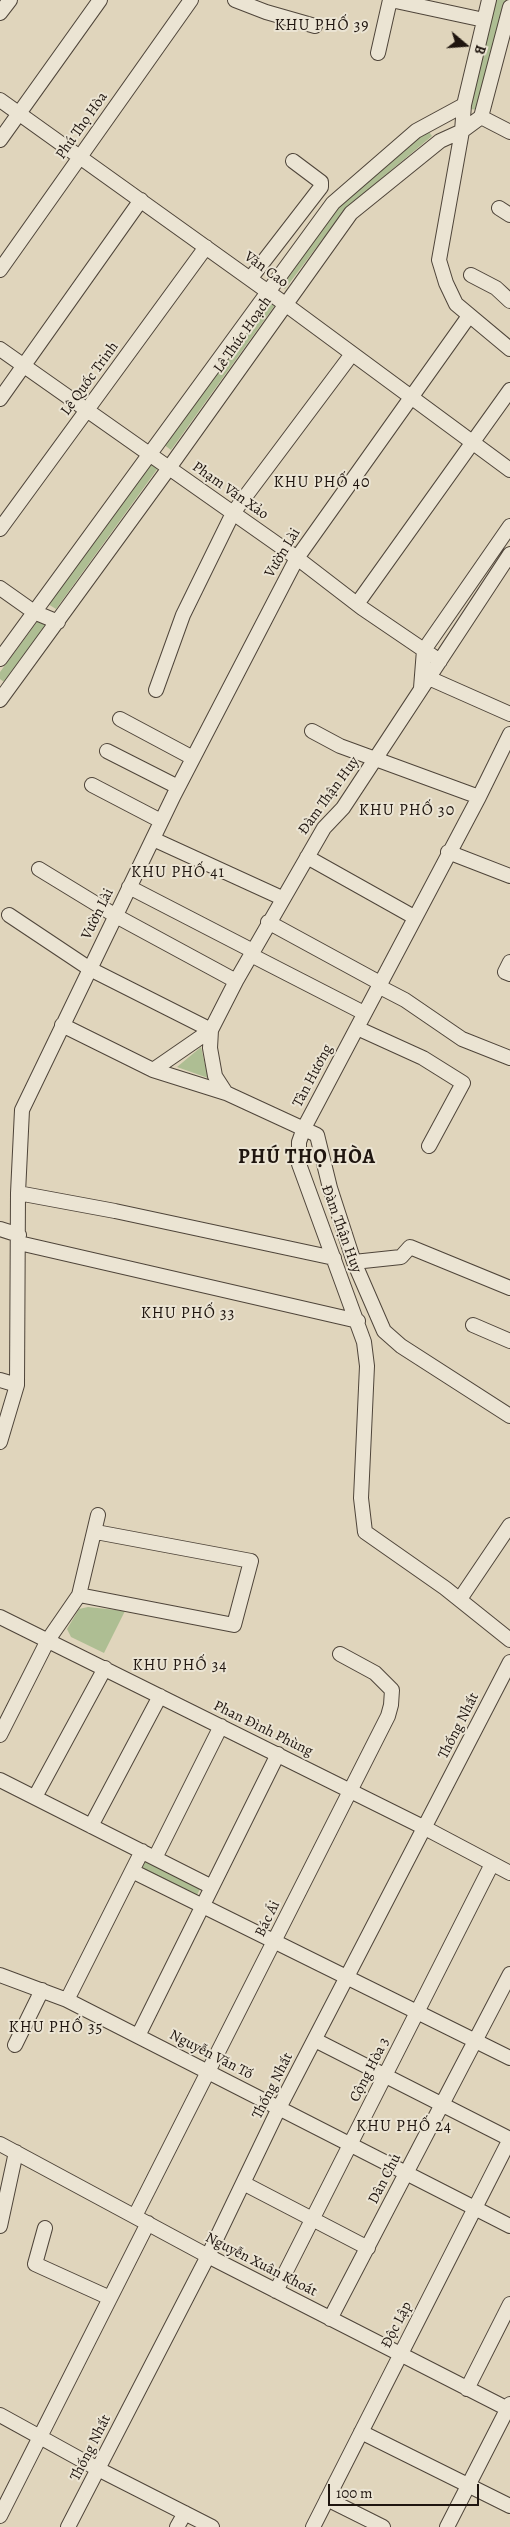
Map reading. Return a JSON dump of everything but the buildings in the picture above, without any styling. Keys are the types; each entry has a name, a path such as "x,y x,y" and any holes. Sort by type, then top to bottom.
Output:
{"street":[{"path":"0,13 10,0"},
{"path":"0,140 100,0"},
{"name":"Phú Thọ Hòa","path":"0,270 192,0"},
{"path":"235,0 254,4 315,26"},
{"path":"378,53 390,0 484,20"},
{"path":"489,0 464,104 462,131 439,260 446,283 456,304 510,349"},
{"path":"510,7 481,117 510,132"},
{"name":"Văn Cao","path":"0,100 20,112 285,304 510,470"},
{"name":"Lê Thúc Hoạch","path":"0,659 333,204 416,131 464,104"},
{"name":"Lê Thúc Hoạch","path":"0,699 170,468 351,213 440,141 462,131 481,117"},
{"path":"250,279 321,187 321,182 293,161"},
{"path":"0,399 141,200"},
{"name":"Lê Quốc Trinh","path":"0,529 206,248"},
{"path":"471,275 496,288 510,302"},
{"name":"Vườn Lài","path":"0,1442 17,1384 18,1193 22,1110 152,839 297,558 469,316"},
{"name":"Phạm Văn Xảo","path":"0,349 297,558 357,604 440,661"},
{"path":"156,690 183,615 233,513 352,354"},
{"path":"357,604 510,390"},
{"path":"424,650 510,526"},
{"name":"Đàm Thận Huy","path":"226,1093 215,1076 210,1048 211,1030 236,981 268,922 324,828 343,808 421,690 426,677 440,661 505,572 510,554"},
{"path":"0,588 34,612 58,622"},
{"name":"Đàm Thận Huy","path":"424,650 426,677"},
{"path":"426,677 510,714"},
{"path":"120,719 193,758"},
{"path":"312,731 340,746 479,796"},
{"name":"Tân Hương","path":"510,734 304,1128 317,1135 330,1188 354,1262 384,1331 402,1346 510,1416"},
{"path":"107,751 178,787"},
{"path":"92,785 162,820"},
{"path":"152,839 282,898"},
{"path":"448,852 510,876"},
{"path":"307,857 414,917"},
{"path":"39,869 116,916 236,981"},
{"path":"129,887 364,1013"},
{"path":"9,915 90,969 211,1030 153,1070"},
{"path":"268,922 379,984 462,1039 510,1058"},
{"path":"62,1025 153,1070 226,1093 304,1128"},
{"path":"357,1028 423,1058 463,1083 429,1146"},
{"name":"Đàm Thận Huy","path":"304,1128 299,1142 299,1164 358,1321 364,1342 367,1366 361,1498 365,1532 460,1599 510,1640"},
{"path":"18,1193 115,1211 334,1258"},
{"path":"0,1229 19,1239 358,1321"},
{"path":"354,1262 401,1257 410,1247 510,1288"},
{"path":"473,1324 510,1341"},
{"path":"364,1342 384,1331"},
{"path":"0,1380 17,1384"},
{"path":"0,1735 48,1640 79,1595 96,1532 98,1515"},
{"path":"460,1599 510,1525"},
{"path":"79,1595 234,1625 251,1561 96,1532"},
{"name":"Phan Đình Phùng","path":"0,1617 426,1828 510,1873"},
{"name":"Bác Ái","path":"1,2510 110,2298 141,2220 208,2072 275,1943 388,1716 392,1690 374,1672 340,1654"},
{"name":"Thống Nhất","path":"68,2527 208,2256 279,2108 426,1828 510,1662"},
{"path":"35,1798 104,1668"},
{"path":"91,1826 160,1696"},
{"path":"155,1858 221,1726"},
{"path":"138,2036 278,1754"},
{"path":"0,1780 212,1887"},
{"path":"67,2000 142,1851"},
{"name":"Cộng Hòa 3","path":"276,2291 492,1864"},
{"path":"132,1871 275,1943 348,1976 510,2058"},
{"name":"Dân Chủ","path":"330,2319 510,1974"},
{"name":"Nguyễn Văn Tố","path":"0,1975 67,2000 510,2226"},
{"path":"15,2045 42,1990"},
{"path":"314,2040 510,2139"},
{"name":"Độc Lập","path":"313,2527 510,2139"},
{"name":"Nguyễn Xuân Khoát","path":"0,2144 208,2256 509,2408"},
{"path":"0,2226 3,2196 16,2152"},
{"path":"243,2184 368,2248"},
{"path":"45,2228 35,2264 110,2298"},
{"path":"467,2388 510,2304"},
{"path":"447,2527 509,2408"},
{"path":"0,2415 98,2469 212,2527"},
{"path":"361,2432 510,2506"},
{"path":"327,2499 383,2527"},
{"path":"177,2527 185,2513"}],"green space":[{"path":"495,0 506,0 480,110 469,109"},
{"path":"427,129 432,136 346,208 285,289 278,284 340,204"},
{"path":"269,300 275,305 171,450 163,444"},
{"path":"151,462 158,468 56,609 48,604"},
{"path":"40,618 47,623 4,682 0,679 0,672"},
{"path":"201,1047 208,1078 177,1067"},
{"path":"88,1607 125,1611 104,1653 71,1637 67,1629 79,1609"},
{"path":"146,1859 201,1887 196,1897 141,1869"}],"district":[{"name":"KHU PHỐ 39","path":"322,26"},
{"name":"KHU PHỐ 40","path":"322,483"},
{"name":"KHU PHỐ 30","path":"407,811"},
{"name":"KHU PHỐ 41","path":"178,873"},
{"name":"PHÚ THỌ HÒA","path":"307,1158"},
{"name":"KHU PHỐ 33","path":"188,1314"},
{"name":"KHU PHỐ 34","path":"180,1666"},
{"name":"KHU PHỐ 35","path":"56,2028"},
{"name":"KHU PHỐ 24","path":"404,2127"}]}
